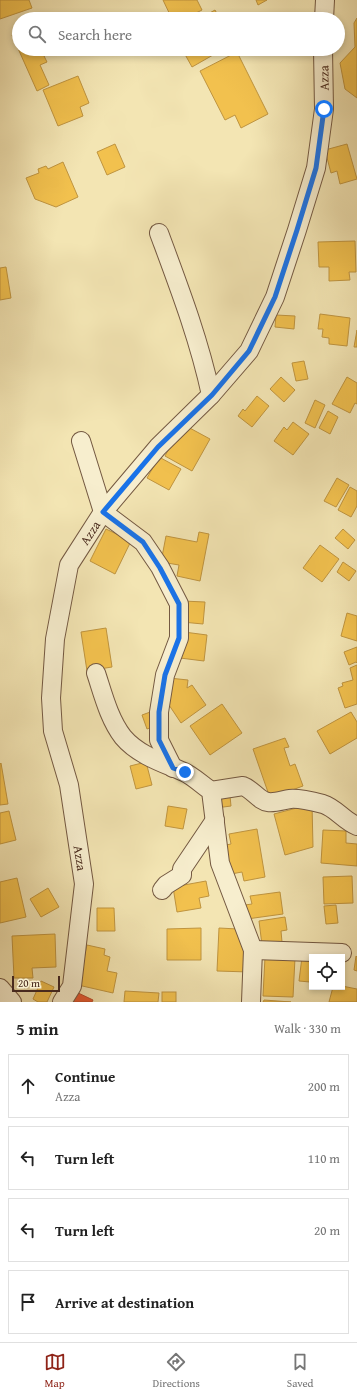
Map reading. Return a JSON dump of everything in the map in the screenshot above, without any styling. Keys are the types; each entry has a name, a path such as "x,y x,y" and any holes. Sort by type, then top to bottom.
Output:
{"street":[{"path":"324,12 325,0"},
{"name":"Azza","path":"62,1002 72,986 84,884 69,785 53,731 51,698 55,639 69,565 103,512 158,447 212,395 249,351 275,297 316,168 324,109 323,56"},
{"path":"159,233 192,324 212,395"},
{"path":"81,441 103,512 143,542 160,568 179,604 179,638 165,675 159,712 159,740 173,768"},
{"path":"96,673 110,715 124,738 141,752 173,768 185,772 211,792 220,863 253,950 251,1002"},
{"path":"211,792 243,786 264,801 268,802 292,799 322,804 330,807 350,823 357,826"},
{"path":"162,890 166,885 182,875 182,869 215,820"},
{"path":"253,950 342,953"},
{"path":"0,988 12,1002"}],"building: Homes":[{"path":"0,0 29,0 32,8 20,12 12,12 12,15 0,19"},
{"path":"163,0 197,0 202,10 198,12 169,12"},
{"path":"256,0 267,0 258,5"},
{"path":"357,18 357,98 345,89 340,63 355,47 354,23"},
{"path":"21,56 44,56 47,62 40,65 49,85 37,91"},
{"path":"186,56 211,56 192,67"},
{"path":"229,56 239,56 268,114 241,128 235,115 225,120 200,71"},
{"path":"78,76 89,103 80,107 83,116 58,126 43,90"},
{"path":"115,144 125,167 107,175 97,152"},
{"path":"347,144 357,179 340,184 337,171 331,173 325,150"},
{"path":"63,162 78,197 56,207 35,199 26,178 39,173 38,169 46,166 48,169"},
{"path":"355,241 356,272 349,272 350,280 329,281 329,267 319,267 318,242"},
{"path":"6,267 11,298 0,300 0,268"},
{"path":"320,314 350,318 347,346 329,344 329,338 322,337 323,329 318,329"},
{"path":"276,315 295,316 294,329 275,327"},
{"path":"357,330 357,347 354,347"},
{"path":"304,361 308,379 296,381 292,363"},
{"path":"281,377 295,390 284,402 270,389"},
{"path":"347,377 357,383 357,404 355,403 350,413 332,404"},
{"path":"257,396 269,406 252,427 238,416 243,409 245,411"},
{"path":"315,400 325,405 315,428 305,423"},
{"path":"328,411 338,417 330,434 319,428"},
{"path":"293,422 309,434 293,455 274,441 284,427 287,430"},
{"path":"186,426 210,439 192,471 165,456 174,439 178,441"},
{"path":"159,457 181,469 169,490 147,478"},
{"path":"337,478 349,485 336,507 324,501"},
{"path":"350,487 357,491 357,506 351,517 338,510"},
{"path":"106,529 131,541 115,574 90,561"},
{"path":"343,529 355,540 348,549 335,538"},
{"path":"199,532 209,534 200,581 177,576 179,565 161,562 166,536 197,542"},
{"path":"320,545 339,559 322,582 303,568"},
{"path":"343,562 356,571 349,581 337,572"},
{"path":"183,601 205,602 203,624 182,622"},
{"path":"347,613 357,616 357,641 341,636"},
{"path":"106,628 112,667 87,671 81,632"},
{"path":"184,632 207,635 204,661 180,658"},
{"path":"357,647 357,663 356,662 349,665 344,652"},
{"path":"357,665 357,704 345,708 338,688 343,686 342,683 353,680 350,668"},
{"path":"169,678 188,680 187,688 192,685 206,705 181,723 167,702"},
{"path":"222,704 242,733 210,755 190,726"},
{"path":"153,711 158,725 147,729 142,715"},
{"path":"351,712 357,722 357,738 330,754 317,731"},
{"path":"285,738 289,747 284,748 290,766 295,764 303,786 270,798 253,749"},
{"path":"146,762 152,785 136,789 130,766"},
{"path":"1,763 8,804 0,805 0,764"},
{"path":"230,796 231,806 216,808 214,798"},
{"path":"312,804 313,847 285,855 274,814"},
{"path":"168,806 187,809 183,829 165,826"},
{"path":"9,811 16,840 0,844 0,813"},
{"path":"257,829 265,877 244,881 242,872 231,874 226,845 231,844 229,834"},
{"path":"323,830 346,831 346,843 357,844 357,866 321,863"},
{"path":"352,876 353,903 324,904 323,877"},
{"path":"17,878 26,917 0,923 0,882"},
{"path":"206,881 209,896 199,898 201,908 177,912 173,887"},
{"path":"48,888 59,907 41,917 30,899"},
{"path":"280,892 283,914 247,919 245,905 252,904 250,896"},
{"path":"336,905 338,923 326,924 324,906"},
{"path":"97,908 114,908 115,931 97,931"},
{"path":"285,917 287,930 281,931 282,942 262,945 259,921"},
{"path":"201,928 201,960 167,960 167,929"},
{"path":"219,928 238,929 250,952 249,972 217,971"},
{"path":"55,934 56,967 32,968 33,978 14,978 12,936"},
{"path":"87,945 105,949 104,955 110,957 107,971 117,973 113,993 78,985"},
{"path":"356,956 357,957 357,971 354,970"},
{"path":"265,957 295,958 293,997 263,996"},
{"path":"302,957 309,958 309,982 299,981"},
{"path":"41,981 54,987 47,1002 38,1002 33,999"},
{"path":"345,987 357,989 357,1002 329,1002 332,990 345,990"},
{"path":"125,991 159,993 158,1002 124,1002"},
{"path":"162,992 176,992 176,1002 162,1002"},
{"path":"264,1000 291,1002 263,1002"}],"building: Shops":[{"path":"74,991 93,1000 92,1002 69,1002"}],"route":[{"path":"185,772 173,768 159,740 159,712 165,675 179,638 179,604 160,568 143,542 103,512 158,447 212,395 249,351 275,297 297,230 316,168 324,109"}]}
